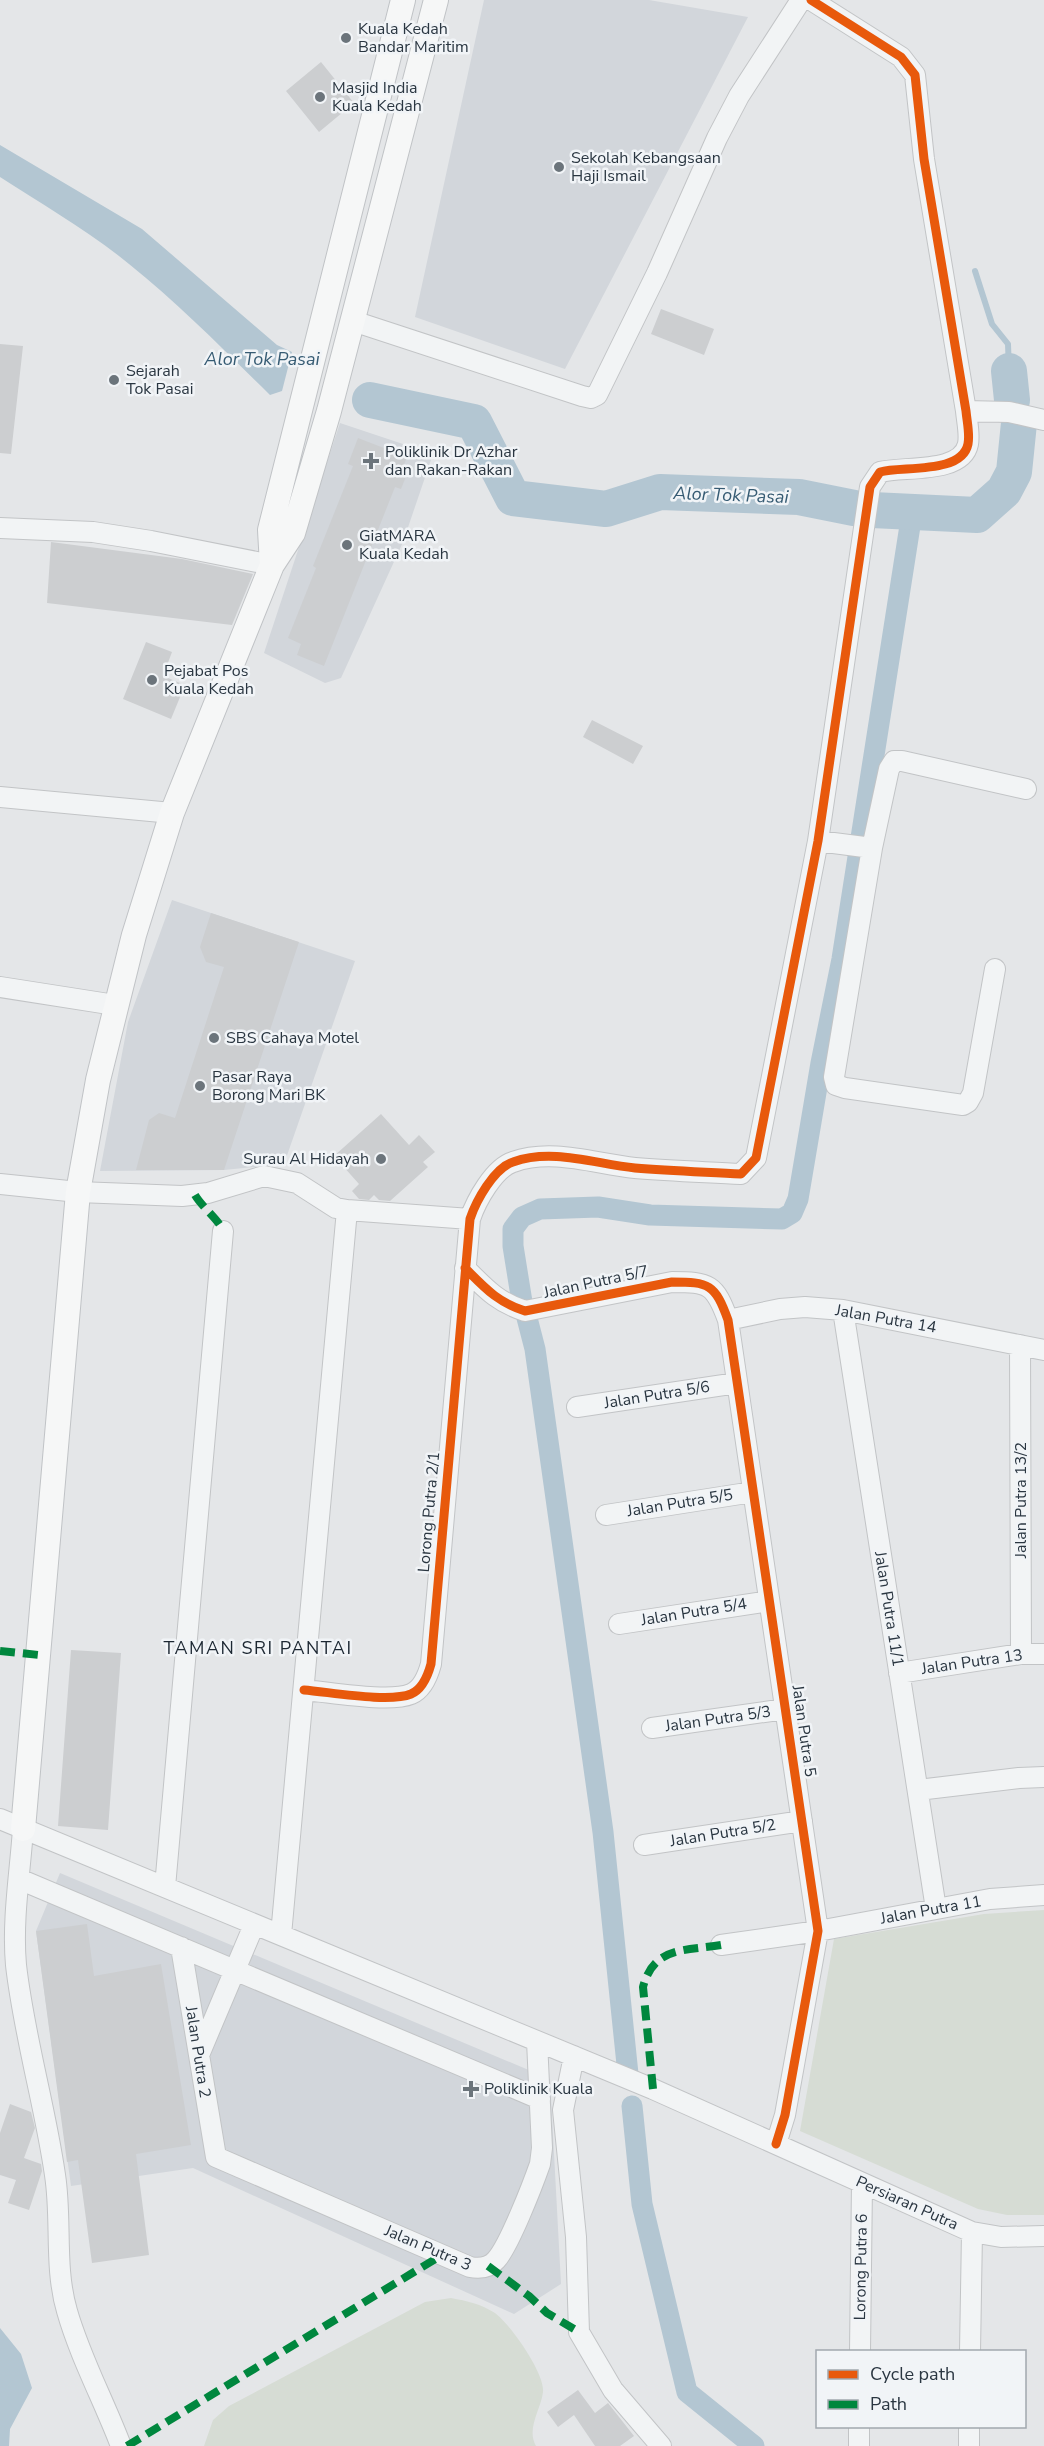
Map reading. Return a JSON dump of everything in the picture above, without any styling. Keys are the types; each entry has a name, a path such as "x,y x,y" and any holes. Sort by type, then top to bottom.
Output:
{"main road":[{"path":"382,0 392,12 393,38"},
{"path":"272,565 270,530 403,0"},
{"path":"23,1829 78,1192 98,1080 115,1005 143,903 172,813 272,565 293,533 353,321 436,0"}],"street":[{"path":"353,321 582,396 591,398 597,394 657,273 717,138 739,96 801,0"},
{"path":"0,1184 78,1192 195,1195 264,1176 297,1183 336,1208 470,1219 475,1203 501,1170 511,1162 526,1159 552,1155 633,1167 741,1174 750,1167 756,1158 818,841 872,482 880,472 944,465 959,458 965,452 968,443 966,411 924,159 915,75 902,57 811,0"},
{"path":"966,411 1009,412 1044,420"},
{"path":"0,528 93,532 272,565"},
{"path":"995,969 973,1093 968,1102 963,1105 836,1085 834,1077 863,847 889,769 894,761 1026,789"},
{"path":"0,796 172,813"},
{"path":"818,841 863,847"},
{"path":"0,987 115,1005"},
{"path":"281,1935 347,1210"},
{"name":"Lorong Putra 2/1","path":"304,1690 388,1698 412,1694 420,1688 428,1676 470,1219"},
{"path":"165,1887 223,1231"},
{"name":"Jalan Putra 5/7","path":"465,1268 497,1299 508,1306 525,1311 672,1282 694,1282 708,1286 719,1296 728,1320"},
{"name":"Jalan Putra 14","path":"728,1320 752,1313 780,1309 805,1307 843,1310 1044,1350"},
{"name":"Jalan Putra 11/1","path":"843,1310 936,1909"},
{"name":"Jalan Putra 5","path":"728,1320 818,1930 784,2115 776,2144"},
{"name":"Jalan Putra 13/2","path":"1020,1345 1021,1654"},
{"name":"Jalan Putra 5/6","path":"578,1407 737,1383"},
{"name":"Jalan Putra 5/5","path":"606,1515 753,1492"},
{"name":"Jalan Putra 5/4","path":"619,1624 769,1601"},
{"name":"Jalan Putra 13","path":"899,1672 1021,1654 1044,1654"},
{"name":"Jalan Putra 5/3","path":"652,1728 785,1709"},
{"path":"918,1790 1044,1777"},
{"name":"Persiaran Putra","path":"0,1819 574,2056 972,2232 1001,2237 1044,2236"},
{"name":"Jalan Putra 5/2","path":"644,1845 802,1821"},
{"path":"23,1829 16,1963 23,2015 56,2178 60,2278 67,2311 121,2446"},
{"path":"19,1879 540,2099"},
{"name":"Jalan Putra 11","path":"720,1945 990,1899 1044,1895"},
{"path":"199,2055 254,1925"},
{"name":"Jalan Putra 2","path":"181,1947 216,2157"},
{"name":"Jalan Putra 3","path":"216,2157 478,2269 488,2266 501,2252 536,2176 542,2148 537,2042"},
{"path":"574,2056 563,2110 576,2237 579,2332 613,2390 661,2446"},
{"name":"Lorong Putra 6","path":"860,2350 862,2183"},
{"path":"970,2350 972,2232"},
{"path":"859,2428 859,2446"},
{"path":"969,2428 969,2446"}],"shaded area":[{"name":"Sekolah Kebangsaan Haji Ismail","path":"484,0 649,0 748,17 565,369 415,317"},
{"path":"340,423 433,454 403,542 341,678 325,683 264,653"},
{"path":"172,900 355,961 284,1164 224,1170 100,1171 128,1022"},
{"path":"60,1873 550,2079 561,2284 514,2314 193,2168 71,2186 36,1931"},
{"path":"1044,1910 1044,2215 1007,2215 978,2209 800,2131 834,1939 984,1914"},
{"path":"451,2298 474,2303 495,2313 517,2338 533,2362 543,2392 533,2426 533,2439 536,2446 204,2446 213,2420 229,2406 425,2302"}],"water":[{"name":"Alor Tok Pasai","path":"0,145 142,229 277,345 292,352 282,391 270,395 148,279 82,229 0,177"},
{"path":"0,2328 21,2354 32,2388 10,2429 9,2446 0,2446"}],"building":[{"name":"Masjid India Kuala Kedah","path":"321,62 354,103 319,132 286,91"},
{"path":"661,309 714,329 704,355 651,334"},
{"path":"0,344 23,346 11,454 0,453"},
{"path":"358,438 407,457 401,472 407,474 401,489 395,487 324,666 297,655 301,644 288,638 316,568 313,566 353,466 348,464"},
{"path":"51,542 182,559 253,574 232,625 47,603"},
{"name":"Pejabat Pos Kuala Kedah","path":"146,642 172,652 163,676 185,685 171,719 123,699"},
{"path":"592,720 643,746 633,764 583,737"},
{"path":"211,913 299,942 224,1170 136,1170 149,1120 159,1113 175,1118 224,967 206,962 200,947"},
{"name":"Surau Al Hidayah","path":"381,1114 409,1145 419,1135 435,1152 423,1162 428,1167 390,1201 379,1200 374,1195 369,1200 359,1199 352,1191 359,1184 334,1156"},
{"path":"71,1650 121,1653 108,1830 58,1826"},
{"path":"87,1924 94,1976 161,1964 191,2145 136,2154 149,2255 92,2263 78,2160 67,2162 36,1931"},
{"path":"10,2104 31,2112 35,2128 24,2158 41,2164 42,2171 29,2210 8,2203 16,2180 0,2175 0,2133"},
{"path":"578,2390 595,2413 608,2403 634,2436 620,2446 595,2446 574,2415 558,2427 547,2412"}],"waterway":[{"name":"Alor Tok Pasai","path":"975,271 992,324 1008,344 1009,371"},
{"name":"Alor Tok Pasai","path":"1009,371 1012,400"},
{"name":"Alor Tok Pasai","path":"370,400 474,422 513,498 606,509 660,492 799,497 854,508"},
{"name":"Alor Tok Pasai","path":"872,510 977,515 1004,491 1014,472 1019,423"},
{"path":"522,1302 513,1246 513,1229 522,1217 540,1209 598,1207 650,1215 782,1219 792,1213 798,1199 821,1063 842,959 912,513"},
{"path":"527,1318 535,1349 603,1832 628,2074"},
{"path":"632,2106 642,2204 687,2392 754,2446"}],"marked path":[{"path":"195,1195 223,1231"},
{"path":"0,1651 39,1655"},
{"path":"653,2089 643,1987 648,1974 663,1957 673,1953 721,1945"},
{"path":"127,2446 442,2255"},
{"path":"488,2266 529,2296 547,2313 579,2332"}],"cycle path":[{"path":"304,1690 374,1697 401,1696 419,1689 428,1673 431,1664 470,1219 481,1195 493,1178 506,1165 543,1156 574,1158 635,1168 741,1174 756,1158 818,841 870,487 880,472 931,467 955,460 963,454 969,440 924,159 915,75 901,57 811,0"},
{"path":"465,1268 499,1299 525,1311 672,1282 684,1282 703,1285 714,1292 728,1320 818,1931 785,2115 776,2144"}],"place":[{"name":"Kuala Kedah Bandar Maritim","path":"346,38"},
{"name":"Masjid India Kuala Kedah","path":"320,97"},
{"name":"Sekolah Kebangsaan Haji Ismail","path":"559,167"},
{"name":"Sejarah Tok Pasai","path":"114,380"},
{"name":"Poliklinik Dr Azhar dan Rakan-Rakan","path":"371,461"},
{"name":"GiatMARA Kuala Kedah","path":"347,545"},
{"name":"Pejabat Pos Kuala Kedah","path":"152,680"},
{"name":"SBS Cahaya Motel","path":"214,1038"},
{"name":"Pasar Raya Borong Mari BK","path":"200,1086"},
{"name":"Surau Al Hidayah","path":"381,1159"},
{"name":"Poliklinik Kuala","path":"471,2089"}],"district":[{"name":"TAMAN SRI PANTAI","path":"258,1648"}]}
